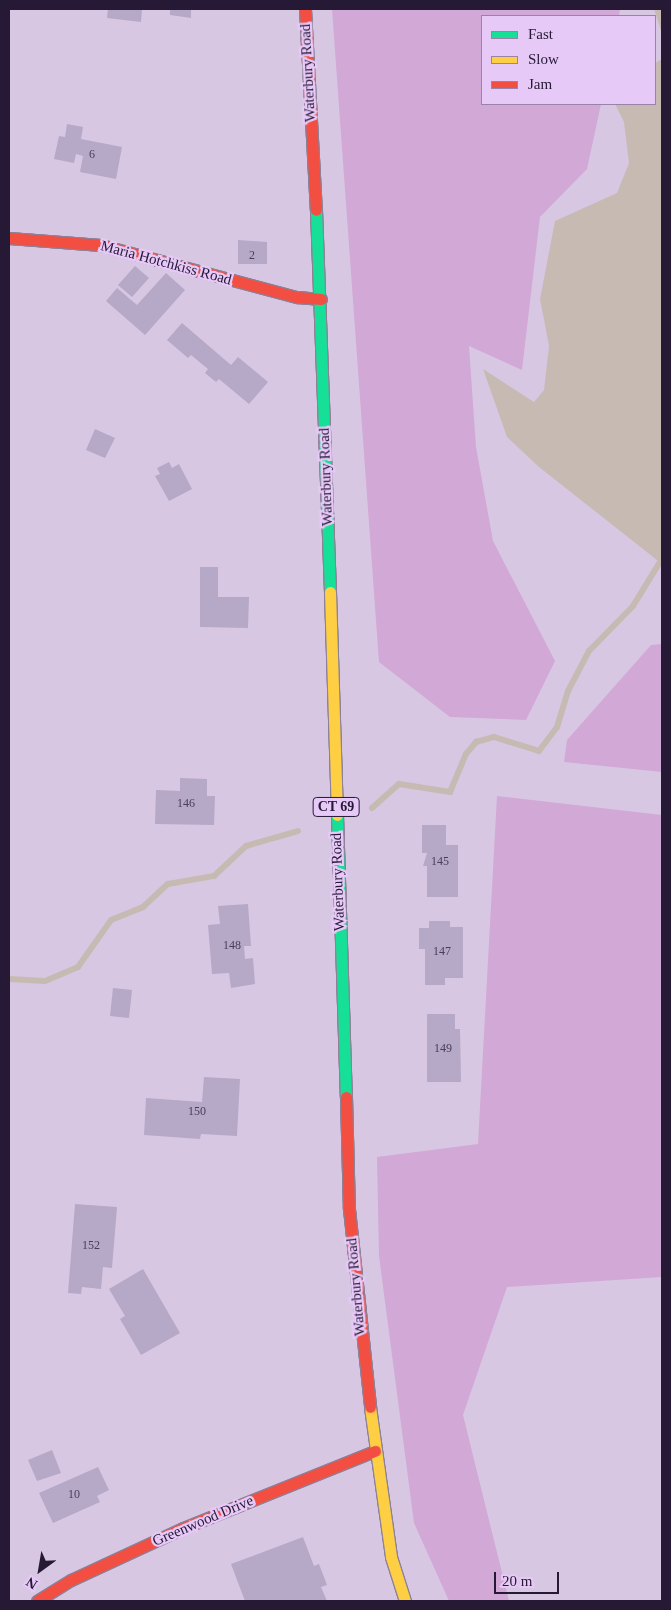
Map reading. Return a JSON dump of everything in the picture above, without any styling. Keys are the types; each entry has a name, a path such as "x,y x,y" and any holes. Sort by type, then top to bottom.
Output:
{"main road":[{"name":"Waterbury Road","path":"305,9 321,299 349,1209 357,1305 375,1451 391,1557 404,1601"},
{"name":"Maria Hotchkiss Road","path":"9,238 101,244 297,297 321,299"},
{"name":"Greenwood Drive","path":"37,1601 71,1580 183,1528 375,1451"}],"shaded area":[{"path":"332,9 620,9 619,15 481,15 481,105 601,105 587,169 540,217 522,370 469,346 476,447 493,541 555,661 526,720 450,717 379,662"},
{"path":"654,9 662,9 662,34 656,15"},
{"path":"662,59 662,564 539,467 507,437 483,369 534,402 544,390 549,346 540,299 555,221 617,193 629,163 624,122 616,105 656,105 656,62"},
{"path":"662,644 662,772 564,762 567,740 651,645"},
{"path":"497,796 662,815 662,1277 507,1287 463,1415 509,1601 449,1601 414,1523 379,1256 377,1157 478,1144"}],"building":[{"path":"108,9 142,9 141,22 107,18"},
{"path":"170,9 191,9 191,18 170,15"},
{"path":"67,124 83,127 81,139 122,147 116,179 80,172 83,156 76,154 74,163 54,159 59,136 65,137"},
{"path":"238,240 267,242 267,264 238,264"},
{"path":"135,266 149,278 132,297 118,285"},
{"path":"166,273 185,290 145,335 106,301 117,288 137,305"},
{"path":"182,323 231,365 238,357 268,382 249,404 219,379 216,382 205,373 208,369 191,355 188,358 167,340"},
{"path":"95,429 115,438 105,458 86,450"},
{"path":"169,462 172,468 179,464 192,489 169,501 155,476 160,474 157,468"},
{"path":"200,567 218,567 218,597 249,597 248,628 200,627"},
{"path":"180,778 207,779 207,796 215,796 214,825 155,824 156,790 180,791"},
{"path":"422,825 446,825 446,845 458,845 458,897 427,897 427,866 423,866 427,853 422,853"},
{"path":"248,904 251,946 244,946 245,959 253,958 255,984 231,988 229,973 212,974 208,925 220,924 218,906"},
{"path":"429,921 450,921 450,927 463,927 463,978 445,978 445,985 425,985 425,949 419,949 419,928 429,928"},
{"path":"113,988 132,990 129,1018 110,1016"},
{"path":"427,1014 455,1014 455,1029 460,1029 461,1082 427,1082"},
{"path":"204,1077 240,1079 237,1136 201,1134 200,1139 144,1135 146,1098 202,1102"},
{"path":"75,1204 117,1207 112,1268 103,1267 101,1289 82,1287 81,1294 68,1293"},
{"path":"143,1269 180,1333 141,1355 120,1319 125,1316 109,1289"},
{"path":"52,1450 61,1473 37,1481 28,1460"},
{"path":"98,1467 109,1490 97,1496 100,1502 53,1523 39,1493"},
{"path":"303,1537 314,1566 319,1564 327,1585 321,1587 327,1601 245,1601 231,1564"}],"waterway":[{"path":"372,808 399,784 450,792 466,754 476,742 494,737 539,751 557,727 568,691 589,651 633,606 660,562"},
{"path":"9,979 45,981 78,967 111,920 143,907 168,884 214,876 246,846 298,831"}],"traffic: fast":[{"path":"316,210 330,592"},
{"path":"337,815 346,1097"}],"traffic: slow":[{"path":"330,592 337,815"},
{"path":"370,1407 391,1557 405,1601"}],"traffic: jam":[{"path":"305,9 316,210"},
{"path":"9,238 101,245 297,297 321,299"},
{"path":"346,1097 349,1209 370,1407"},
{"path":"37,1601 71,1580 183,1528 375,1451"}]}
